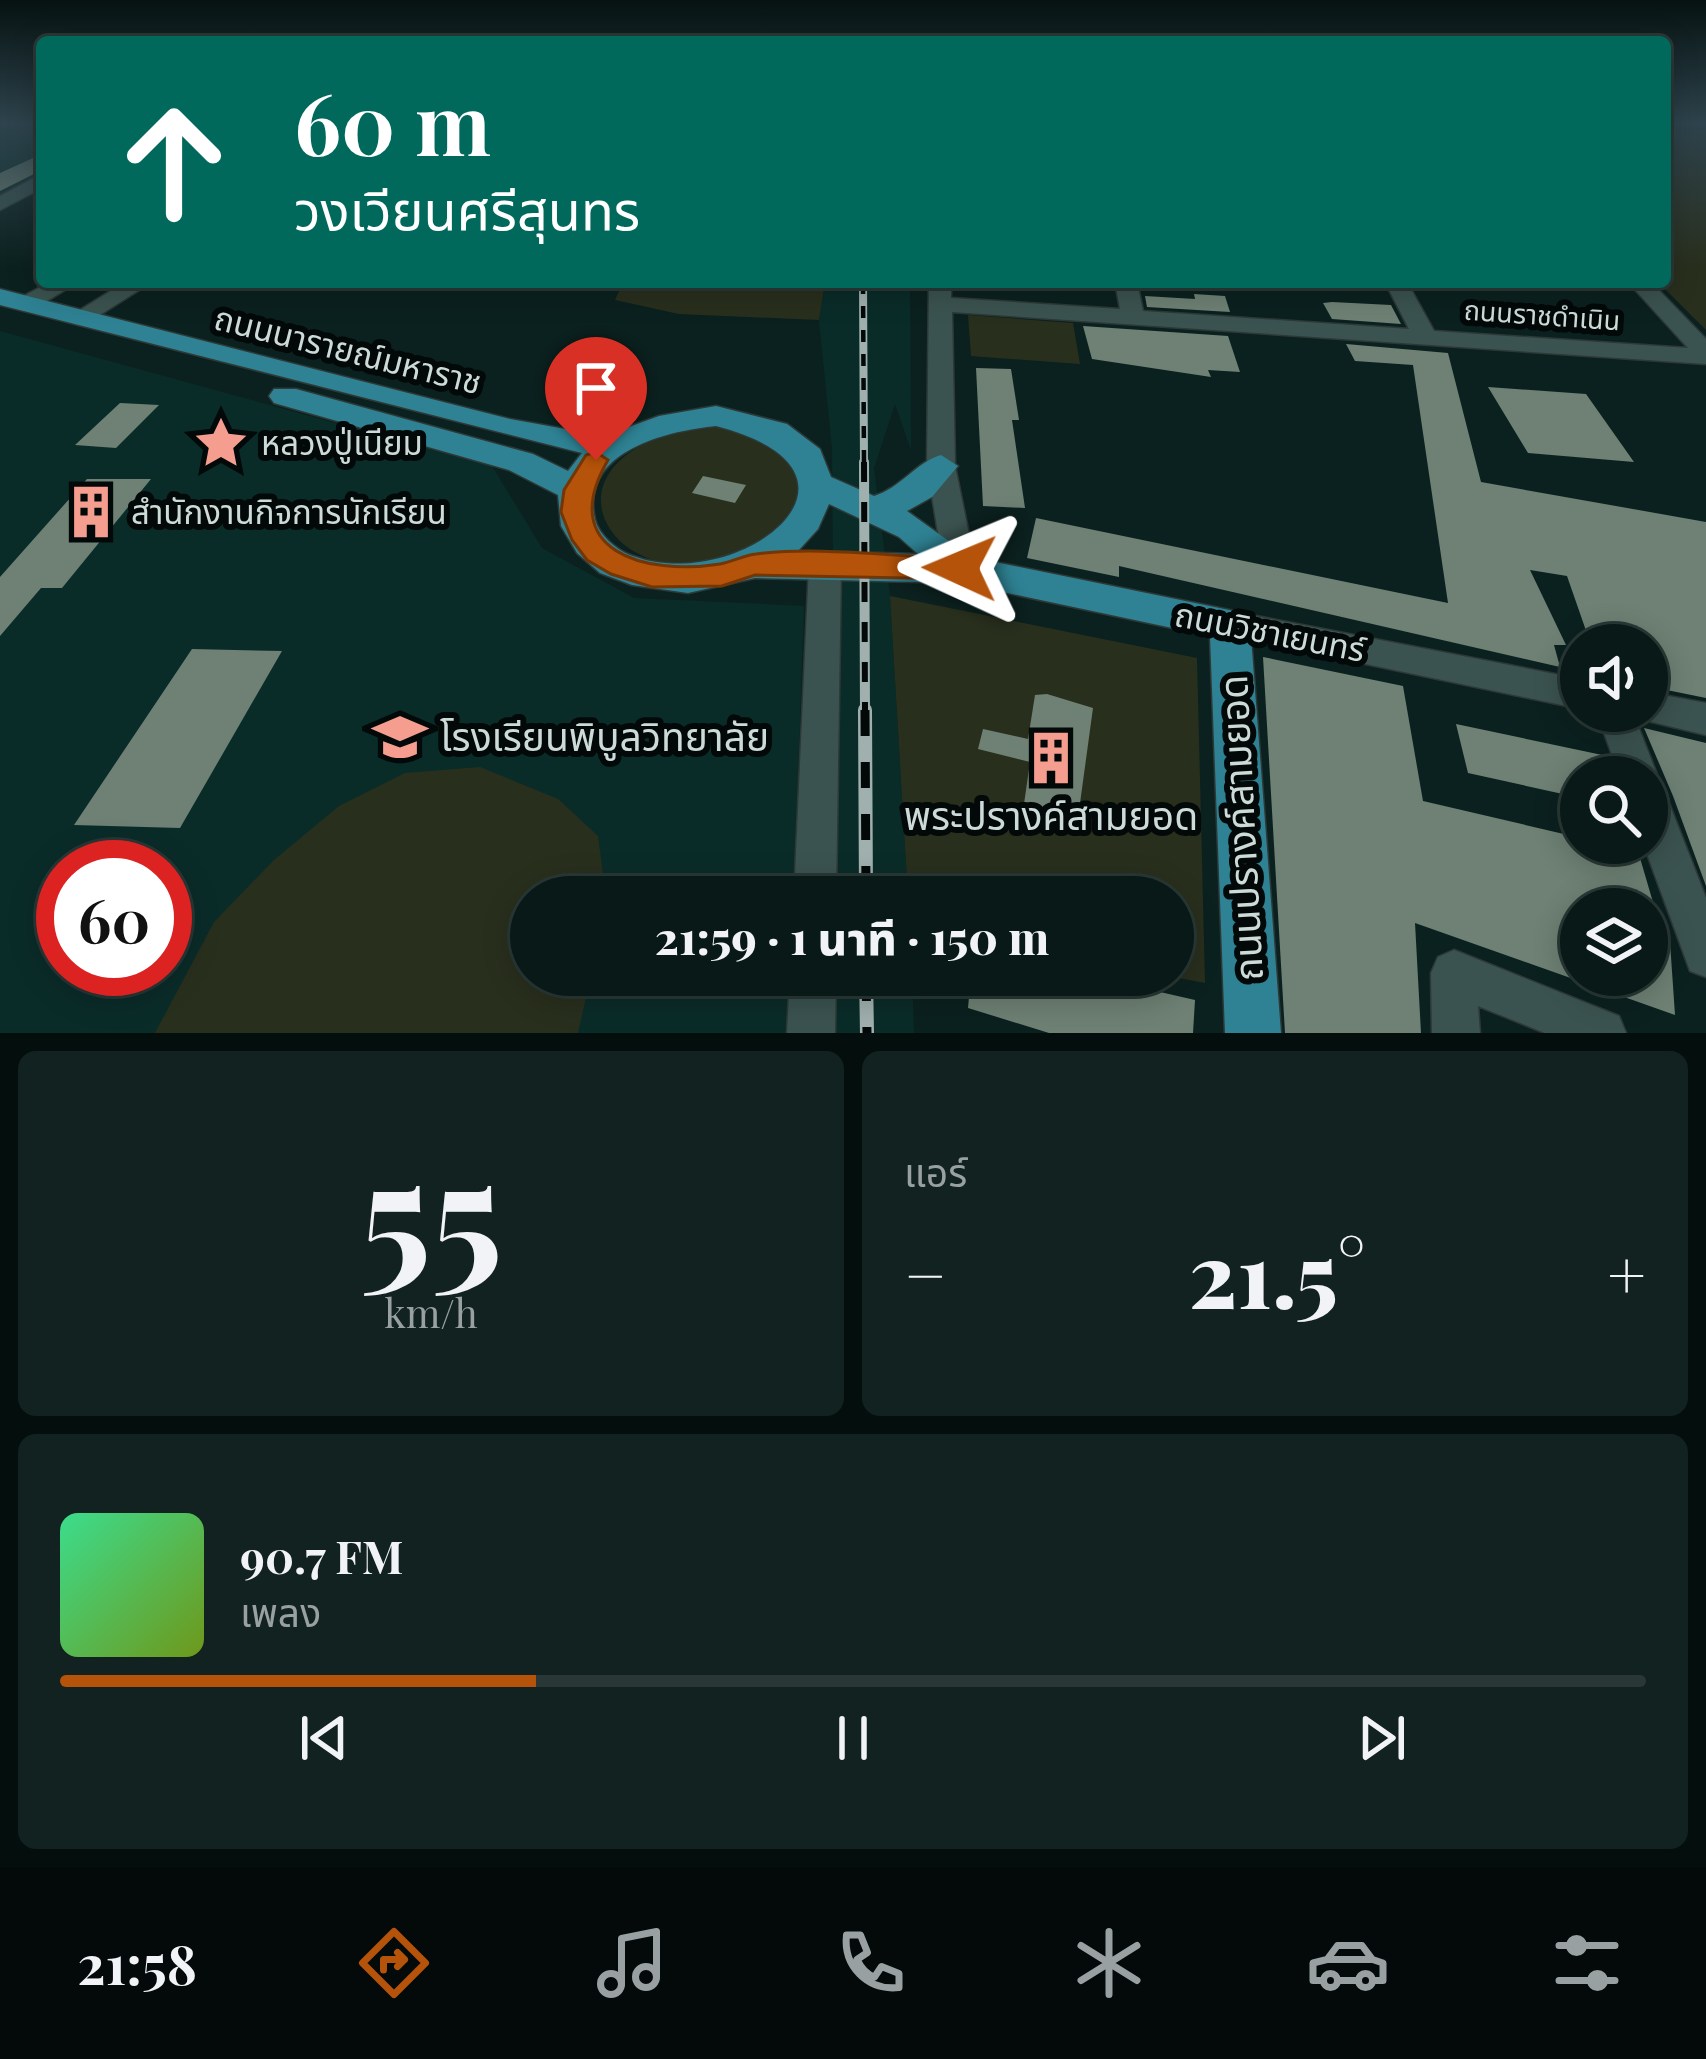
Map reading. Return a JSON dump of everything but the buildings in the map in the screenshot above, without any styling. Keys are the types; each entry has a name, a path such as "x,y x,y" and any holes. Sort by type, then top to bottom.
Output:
{"main road":[{"name":"ถนนนารายณ์มหาราช","path":"8,307 79,318 511,429 610,448"},
{"name":"ถนนนารายณ์มหาราช","path":"8,307 489,452 578,490"},
{"path":"687,418 743,419 768,427 803,451 818,485 815,507 803,529 754,564 686,579 621,567 597,552 581,533 575,512 578,490 610,448 659,424 687,418"},
{"path":"874,508 902,502 923,489 941,466"},
{"name":"ถนนวิชาเยนทร์","path":"818,485 912,528 960,568"},
{"name":"ถนนวิชาเยนทร์","path":"754,564 960,568 1230,624"},
{"name":"ถนนปรางค์สามยอด","path":"1230,624 1253,1033"}],"street":[{"path":"0,204 36,183"},
{"path":"8,307 54,288"},
{"path":"79,318 132,288"},
{"path":"1127,288 1133,318"},
{"path":"1399,288 1426,338"},
{"path":"1645,288 1706,355"},
{"path":"941,293 941,466 960,568"},
{"name":"ถนนราชดำเนิน","path":"941,293 1133,318 1706,355"},
{"path":"816,876 825,566"},
{"name":"ถนนวิชาเยนทร์","path":"1230,624 1560,690"},
{"path":"1668,711 1706,719"},
{"path":"1668,854 1706,956"},
{"path":"1456,1033 1454,973 1602,1033"},
{"path":"811,1033 812,996"}],"shaded area":[{"path":"0,171 36,171 36,181 0,201"},
{"path":"824,288 910,288 911,450 895,404 874,468 890,596 907,876 836,876 832,448 819,320"},
{"name":"โรงเรียนพิบูลวิทยาลัย","path":"0,331 492,466 542,548 634,598 804,606 795,876 510,876 510,996 791,996 790,1033 0,1033"},
{"path":"835,996 913,996 914,1033 835,1033"}],"green space":[{"path":"1671,171 1706,171 1706,330 1664,288 1671,288"},
{"path":"620,288 824,288 819,320 679,314 615,300"},
{"path":"968,315 1073,323 1080,364 971,356"},
{"path":"702,426 761,433 807,483 791,521 770,539 702,564 661,562 628,548 607,525 601,497 613,468 645,443"},
{"path":"890,596 1197,658 1205,983 1194,981 1194,876 907,876"},
{"path":"480,767 558,799 598,836 603,876 510,876 510,996 586,996 578,1033 155,1033 175,996 192,996 192,963 214,922 274,860 339,806 405,773"}],"railway":[{"path":"863,288 864,465"},
{"path":"864,462 865,713"},
{"path":"865,710 866,876"},
{"path":"866,996 867,1033"}],"place":[{"name":"หลวงปู่เนียม","path":"221,443"},
{"name":"สำนักงานกิจการนักเรียน","path":"91,512"},
{"name":"โรงเรียนพิบูลวิทยาลัย","path":"400,737"},
{"name":"พระปรางค์สามยอด","path":"1051,758"}],"route":[{"path":"596,460 578,490 575,512 581,533 597,552 621,567 652,577 722,575 754,564 960,568"}]}
